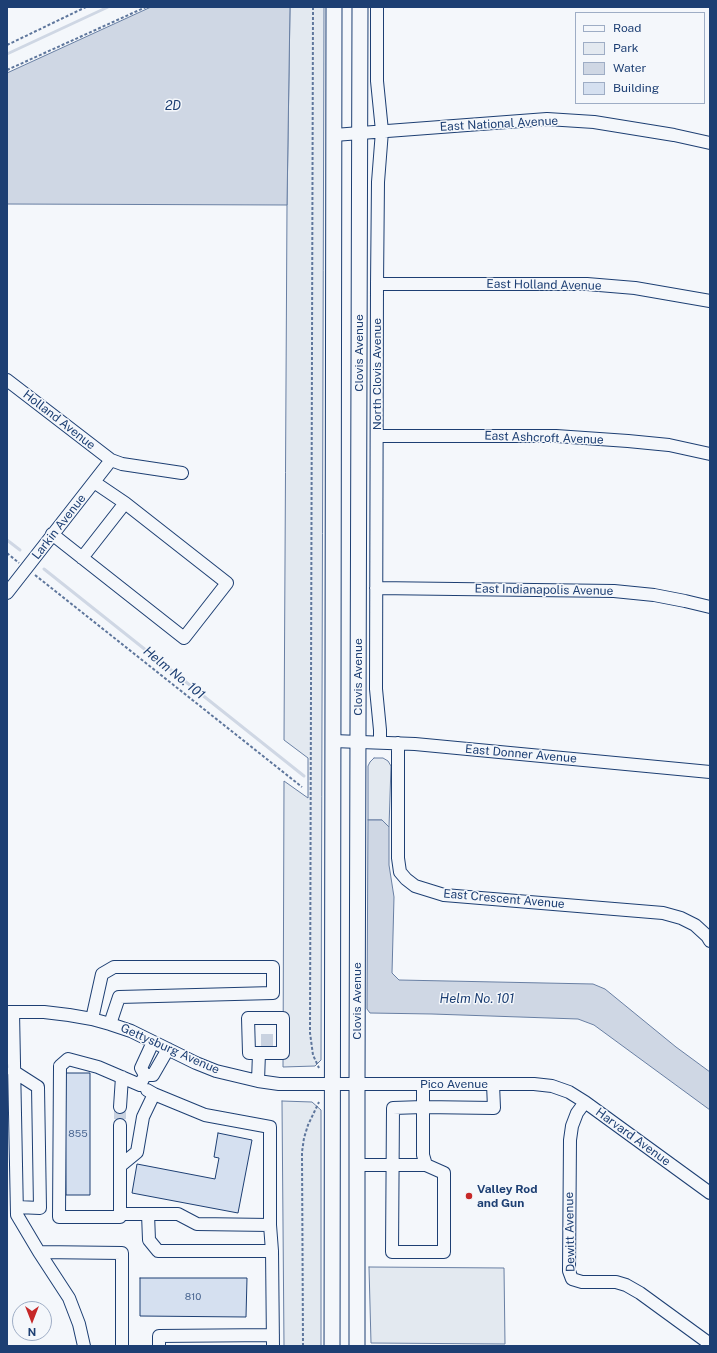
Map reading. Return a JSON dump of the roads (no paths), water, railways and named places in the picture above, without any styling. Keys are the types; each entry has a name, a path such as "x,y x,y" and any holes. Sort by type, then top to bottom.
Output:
{"main road":[{"name":"Clovis Avenue","path":"332,1346 326,1084 332,742 334,7"},
{"name":"Clovis Avenue","path":"357,1346 356,1084 360,7"}],"street":[{"name":"North Clovis Avenue","path":"377,7 377,81 382,131 378,182 376,588 376,689 380,742"},
{"name":"East National Avenue","path":"334,135 547,119 594,122 674,135 710,143"},
{"name":"East Holland Avenue","path":"377,284 587,284 635,288 710,301"},
{"name":"Holland Avenue","path":"7,380 110,460"},
{"name":"East Ashcroft Avenue","path":"377,436 556,436 669,445 710,454"},
{"path":"110,460 122,464 182,473"},
{"name":"Larkin Avenue","path":"7,593 11,579 26,568 110,460"},
{"path":"52,534 184,638 227,583 125,502 94,482"},
{"path":"82,558 125,502"},
{"name":"East Indianapolis Avenue","path":"376,588 614,591 685,601 710,607"},
{"name":"East Donner Avenue","path":"332,742 398,743 710,772"},
{"name":"East Crescent Avenue","path":"398,743 398,858 400,872 415,886 444,895 663,914 681,918 694,925 707,936 710,941"},
{"path":"92,1019 102,974 114,967 273,967 273,993 119,996 110,1024"},
{"path":"10,1012 10,1104 17,1215 69,1298 79,1324 84,1346"},
{"name":"Gettysburg Avenue","path":"10,1012 44,1012 92,1019 110,1024 132,1031 216,1071 258,1081 279,1084 356,1084"},
{"path":"248,1018 267,1023 283,1018 283,1053 264,1051 249,1052 248,1018"},
{"path":"153,1042 141,1068 142,1080 154,1094 205,1115 270,1127 270,1225 272,1251 273,1341 159,1336 159,1346"},
{"path":"120,1125 120,1217 59,1217 60,1066 68,1059 98,1067 122,1077 142,1080 154,1075 168,1049"},
{"path":"258,1081 264,1051"},
{"path":"120,1107 122,1077"},
{"path":"11,1078 38,1087 40,1208 16,1207"},
{"name":"Pico Avenue","path":"356,1084 542,1084 552,1086"},
{"path":"423,1084 423,1154 426,1165"},
{"path":"357,1165 393,1165 426,1165 444,1173 444,1252 392,1252 393,1165 393,1108 494,1108 493,1084"},
{"name":"Harvard Avenue","path":"552,1086 569,1092 585,1102 710,1193"},
{"path":"120,1166 137,1152 143,1117 154,1094"},
{"name":"Dewitt Avenue","path":"585,1102 577,1113 572,1126 570,1140 569,1270 572,1279 577,1281 612,1282 626,1285 640,1293 710,1344"},
{"path":"120,1214 178,1214 197,1224 270,1225"},
{"path":"148,1214 149,1240 158,1251 272,1251"},
{"path":"39,1252 122,1253 122,1346"}],"water":[{"name":"2D","path":"151,7 290,7 287,205 7,204 7,73"},
{"path":"368,820 382,820 389,827 389,865 394,897 392,973 399,980 593,984 605,989 676,1047 710,1072 710,1110 594,1025 578,1019 370,1013 367,1009"}],"waterway":[{"path":"7,54 108,7"},
{"name":"Helm No. 101","path":"7,540 20,550"},
{"name":"Helm No. 101","path":"44,569 304,776"}],"tunnel":[{"path":"267,1029 267,1046"},
{"path":"120,1107 120,1125"}],"place":[{"name":"Valley Rod and Gun","path":"469,1196"}]}
